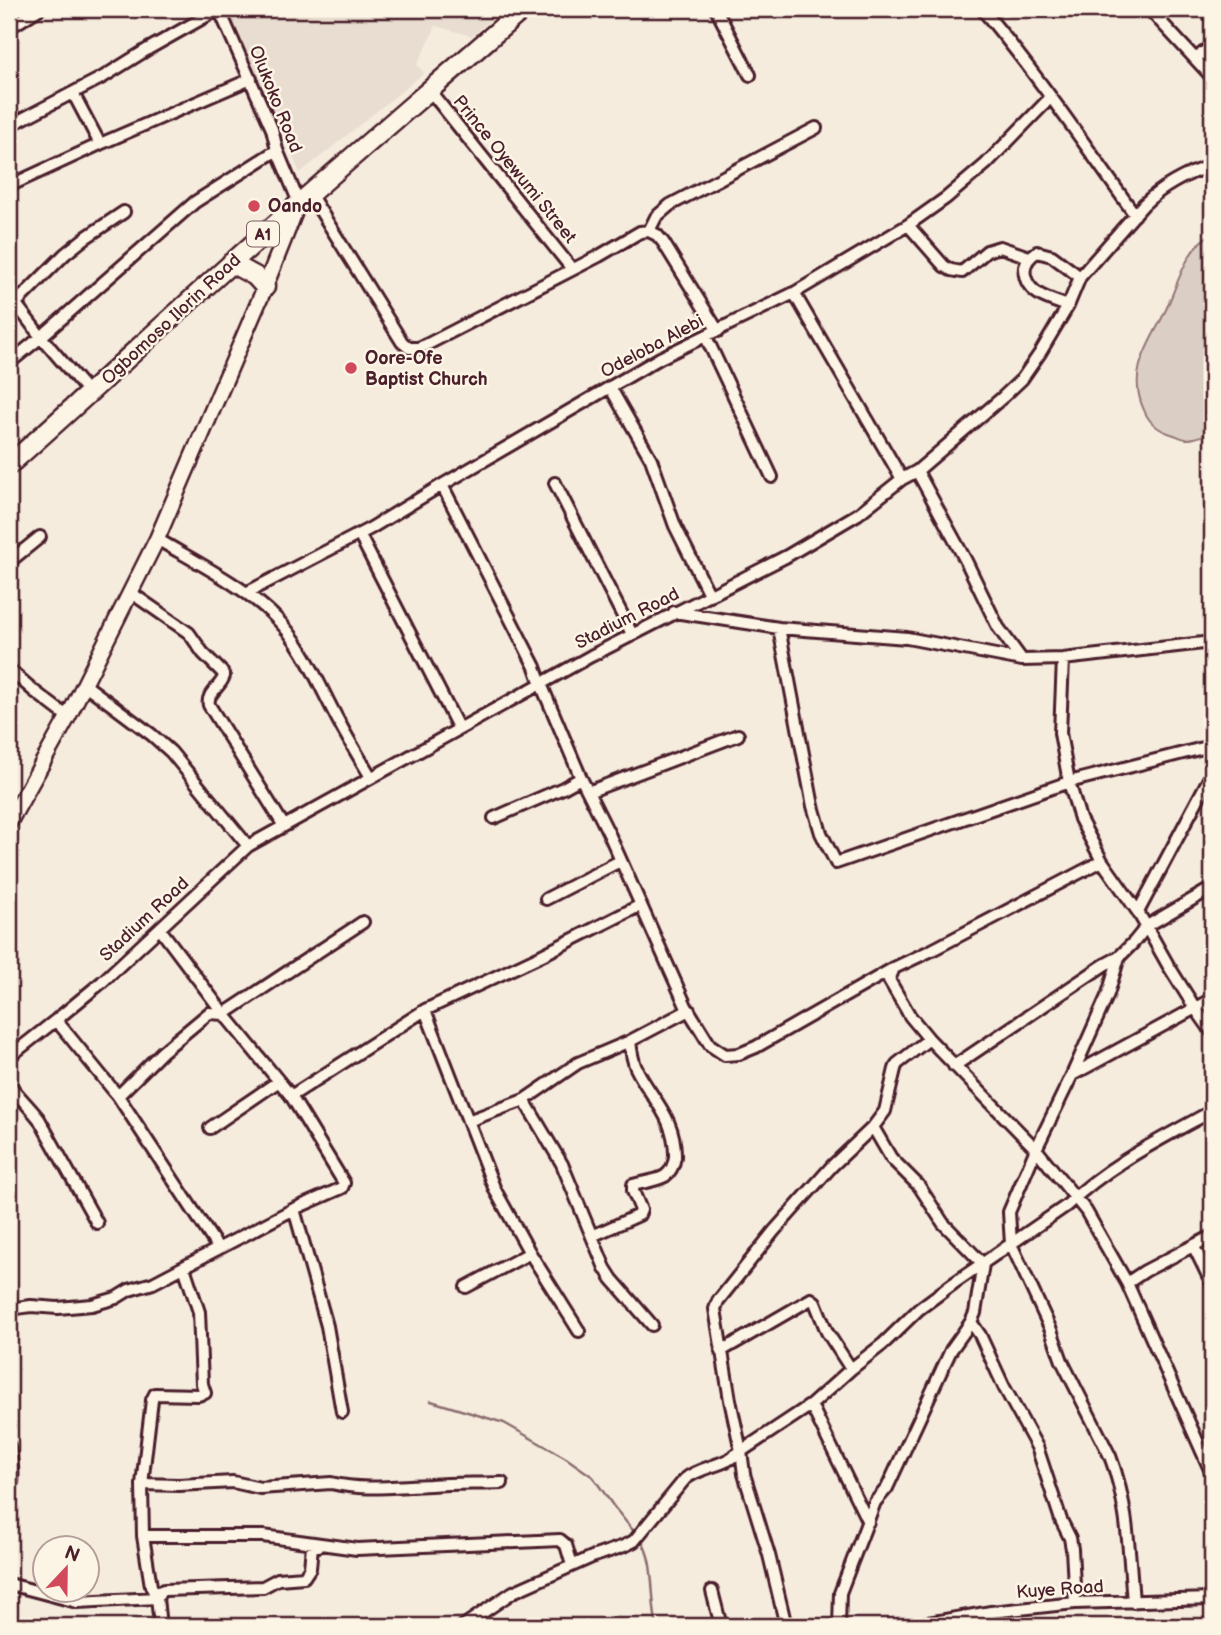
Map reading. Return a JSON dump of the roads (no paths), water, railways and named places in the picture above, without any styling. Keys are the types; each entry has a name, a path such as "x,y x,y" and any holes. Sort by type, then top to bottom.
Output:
{"highway":[{"name":"Ogbomoso Ilorin Road","path":"9,465 304,199 523,9"},
{"path":"232,263 255,276 265,287"}],"main road":[{"path":"9,823 68,717 157,539 304,199"}],"street":[{"path":"9,28 39,9"},
{"path":"9,126 103,77 219,9"},
{"name":"Olukoko Road","path":"219,9 272,129 278,150 304,199 402,342 409,348 426,345 572,269"},
{"path":"716,9 750,75"},
{"path":"982,9 1051,97 1135,215"},
{"path":"1149,9 1212,77"},
{"path":"1195,59 1212,46"},
{"path":"9,186 251,79"},
{"name":"Prince Oyewumi Street","path":"430,91 572,269 640,232 649,231"},
{"path":"73,93 100,144"},
{"name":"Odeloba Alebi","path":"246,593 359,534 660,358 794,293 908,225 946,198 986,164 1051,97"},
{"path":"718,331 663,242 649,231 656,217 670,205 816,128"},
{"path":"9,363 195,202 278,150"},
{"name":"Stadium Road","path":"9,1057 56,1020 160,929 248,846 632,634 710,596 825,534 917,471 1022,379 1068,306 1080,277 1154,194 1170,183 1212,166"},
{"path":"90,394 12,307 65,254 124,212"},
{"path":"908,225 944,266 951,270 962,272 987,251 1000,247 1029,257"},
{"path":"1068,306 1039,295 1026,281 1024,269 1029,257 1037,252 1052,256 1080,277"},
{"path":"794,293 902,479"},
{"path":"706,337 772,477"},
{"path":"610,387 651,459 675,526 710,596"},
{"path":"917,471 998,627 1022,660"},
{"path":"555,483 632,634"},
{"path":"442,485 535,667 581,778 689,1010 710,1045 725,1055 739,1054 756,1047 894,968 1102,861"},
{"path":"359,534 460,729"},
{"path":"9,562 40,537"},
{"path":"157,539 246,593 275,616 294,639 371,778"},
{"path":"130,592 189,633 203,653 222,672 223,680 209,697 209,705 284,826"},
{"path":"674,612 779,628 907,638 1022,660 1063,659 1212,642"},
{"path":"779,628 813,806 821,833 836,863 1069,782 1203,748 1212,749"},
{"path":"1063,659 1060,733 1069,782 1080,819 1102,861 1138,912 1168,965 1212,1032"},
{"path":"9,668 68,717"},
{"path":"84,684 172,752 248,846"},
{"path":"588,792 738,735"},
{"path":"1138,912 1212,773"},
{"path":"494,818 581,778"},
{"path":"546,899 620,860"},
{"path":"954,1066 1119,957 1147,926 1212,888"},
{"path":"291,1096 425,1010 641,905"},
{"path":"118,1096 162,1052 209,1013 224,1014 363,922"},
{"path":"9,1309 31,1306 75,1308 116,1298 129,1290 153,1283 294,1209 344,1186 291,1096 224,1014 160,929"},
{"path":"1119,957 1108,993 1009,1212 1011,1244 1062,1361 1116,1470 1128,1534 1133,1602"},
{"path":"894,968 889,980 929,1039 1036,1149 1086,1211 1127,1283 1209,1459 1212,1474"},
{"path":"1072,1075 1212,999"},
{"path":"425,1010 495,1190 530,1253 579,1331"},
{"path":"468,1121 524,1100 578,1063 630,1041 689,1010"},
{"path":"56,1020 118,1096 218,1248"},
{"path":"786,1626 769,1555 744,1474 715,1308 774,1231 832,1166 873,1127 885,1111 897,1065 929,1039"},
{"path":"592,1236 639,1215 641,1210 633,1185 665,1176 675,1161 673,1135 661,1105 636,1067 630,1041"},
{"path":"210,1128 279,1081"},
{"path":"9,1084 38,1119 97,1223"},
{"path":"524,1100 562,1164 605,1268 652,1325"},
{"path":"463,1626 513,1592 634,1541 691,1474 717,1466 811,1405 883,1344 919,1309 954,1283 1066,1206 1121,1162 1212,1111"},
{"path":"873,1127 891,1158 911,1176 951,1232 983,1264"},
{"path":"294,1209 327,1326 342,1412"},
{"path":"1127,1283 1212,1236"},
{"path":"1194,1247 1212,1284"},
{"path":"466,1287 530,1253"},
{"path":"839,1626 840,1593 875,1502 887,1488 951,1350 971,1322 983,1264"},
{"path":"160,1626 157,1598 151,1586 143,1536 142,1484 152,1400 155,1394 205,1393 202,1384 199,1312 184,1266"},
{"path":"722,1351 811,1299 816,1302 827,1332 851,1369"},
{"path":"971,1322 1037,1447 1061,1520 1070,1538 1075,1603"},
{"path":"811,1405 868,1522"},
{"path":"9,1446 13,1470 9,1497"},
{"path":"142,1484 233,1482 260,1488 331,1483 385,1489 502,1483"},
{"path":"143,1536 249,1535 357,1549 560,1540 566,1545 572,1565"},
{"path":"157,1598 164,1590 263,1587 278,1579 304,1577 310,1568 312,1546 334,1546"},
{"path":"9,1584 77,1602 157,1598"},
{"path":"712,1591 721,1626"},
{"name":"Kuye Road","path":"911,1626 991,1612 1075,1603 1212,1599"},
{"path":"991,1612 995,1626"}],"waterway":[{"path":"431,1401 504,1423 566,1458 593,1477 636,1534"},
{"path":"640,1539 651,1569 657,1626"}],"place":[{"name":"Oando","path":"254,206"},
{"name":"Oore-Ofe Baptist Church","path":"351,368"}]}
